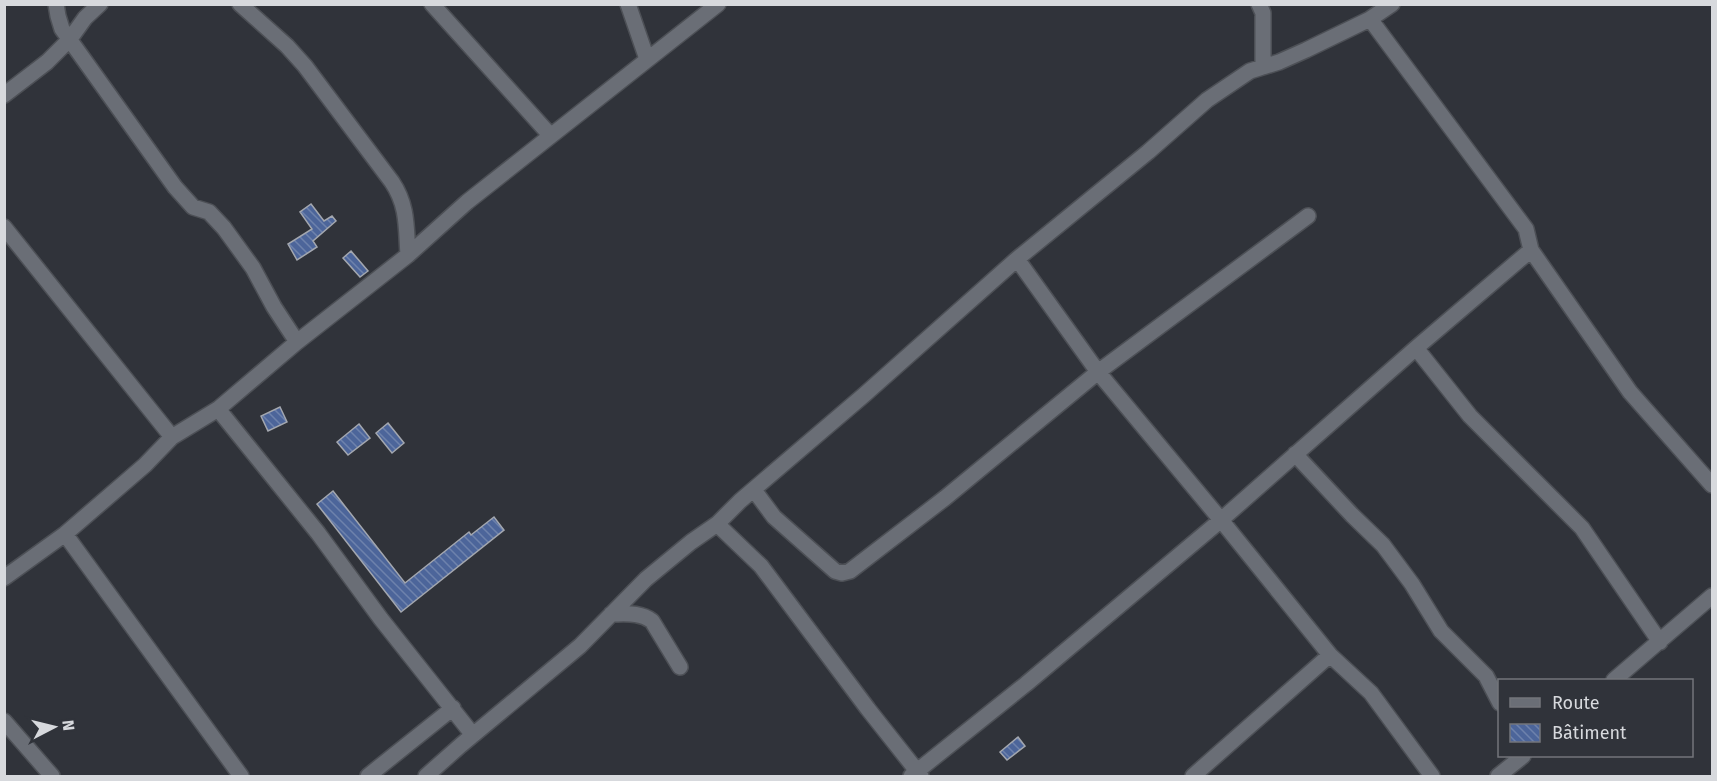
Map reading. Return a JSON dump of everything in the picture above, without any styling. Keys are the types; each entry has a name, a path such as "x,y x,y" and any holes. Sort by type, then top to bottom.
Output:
{"street":[{"path":"56,4 62,29 175,187 193,207 209,213 224,228 253,268 274,308 297,342"},
{"path":"4,95 34,74 70,39 85,18 100,4"},
{"path":"240,4 287,46 304,66 397,189 406,211 408,255"},
{"path":"432,4 550,135"},
{"path":"628,4 647,59"},
{"path":"6,571 65,534 145,465 172,437 218,409 297,342 408,255 467,202 718,4"},
{"path":"1259,4 1263,13 1263,67"},
{"path":"426,777 580,646 646,579 717,524 1017,259 1148,152 1207,100 1250,71 1306,50 1370,19 1392,4"},
{"path":"1370,19 1526,229 1531,250 1630,392 1713,485"},
{"path":"754,490 774,517 835,571 842,573 850,571 945,498 1098,372 1308,216"},
{"path":"4,227 172,437"},
{"path":"717,524 761,566 916,775 1221,520 1531,250"},
{"path":"1017,259 1098,372 1330,655 1371,693 1432,777"},
{"path":"1416,348 1470,416 1582,528 1660,642"},
{"path":"218,409 318,532 381,619 473,735"},
{"path":"1295,454 1383,545 1441,631 1486,676 1498,699"},
{"path":"65,534 241,777"},
{"path":"1616,679 1713,596"},
{"path":"611,614 630,613 645,616 652,621 680,667"},
{"path":"1193,777 1330,655"},
{"path":"368,777 453,708"},
{"path":"4,721 52,777"},
{"path":"1498,777 1522,757"}],"building":[{"path":"311,204 324,221 332,216 336,221 313,241 317,247 297,260 288,244 312,229 300,212"},
{"path":"351,251 368,271 360,277 343,258"},
{"path":"280,407 287,422 268,431 261,416"},
{"path":"388,423 404,443 392,453 376,433"},
{"path":"359,424 370,438 348,455 337,442"},
{"path":"333,491 405,583 469,532 471,535 494,517 504,530 401,612 317,504"},
{"path":"1018,737 1025,746 1007,760 1000,752"}]}
